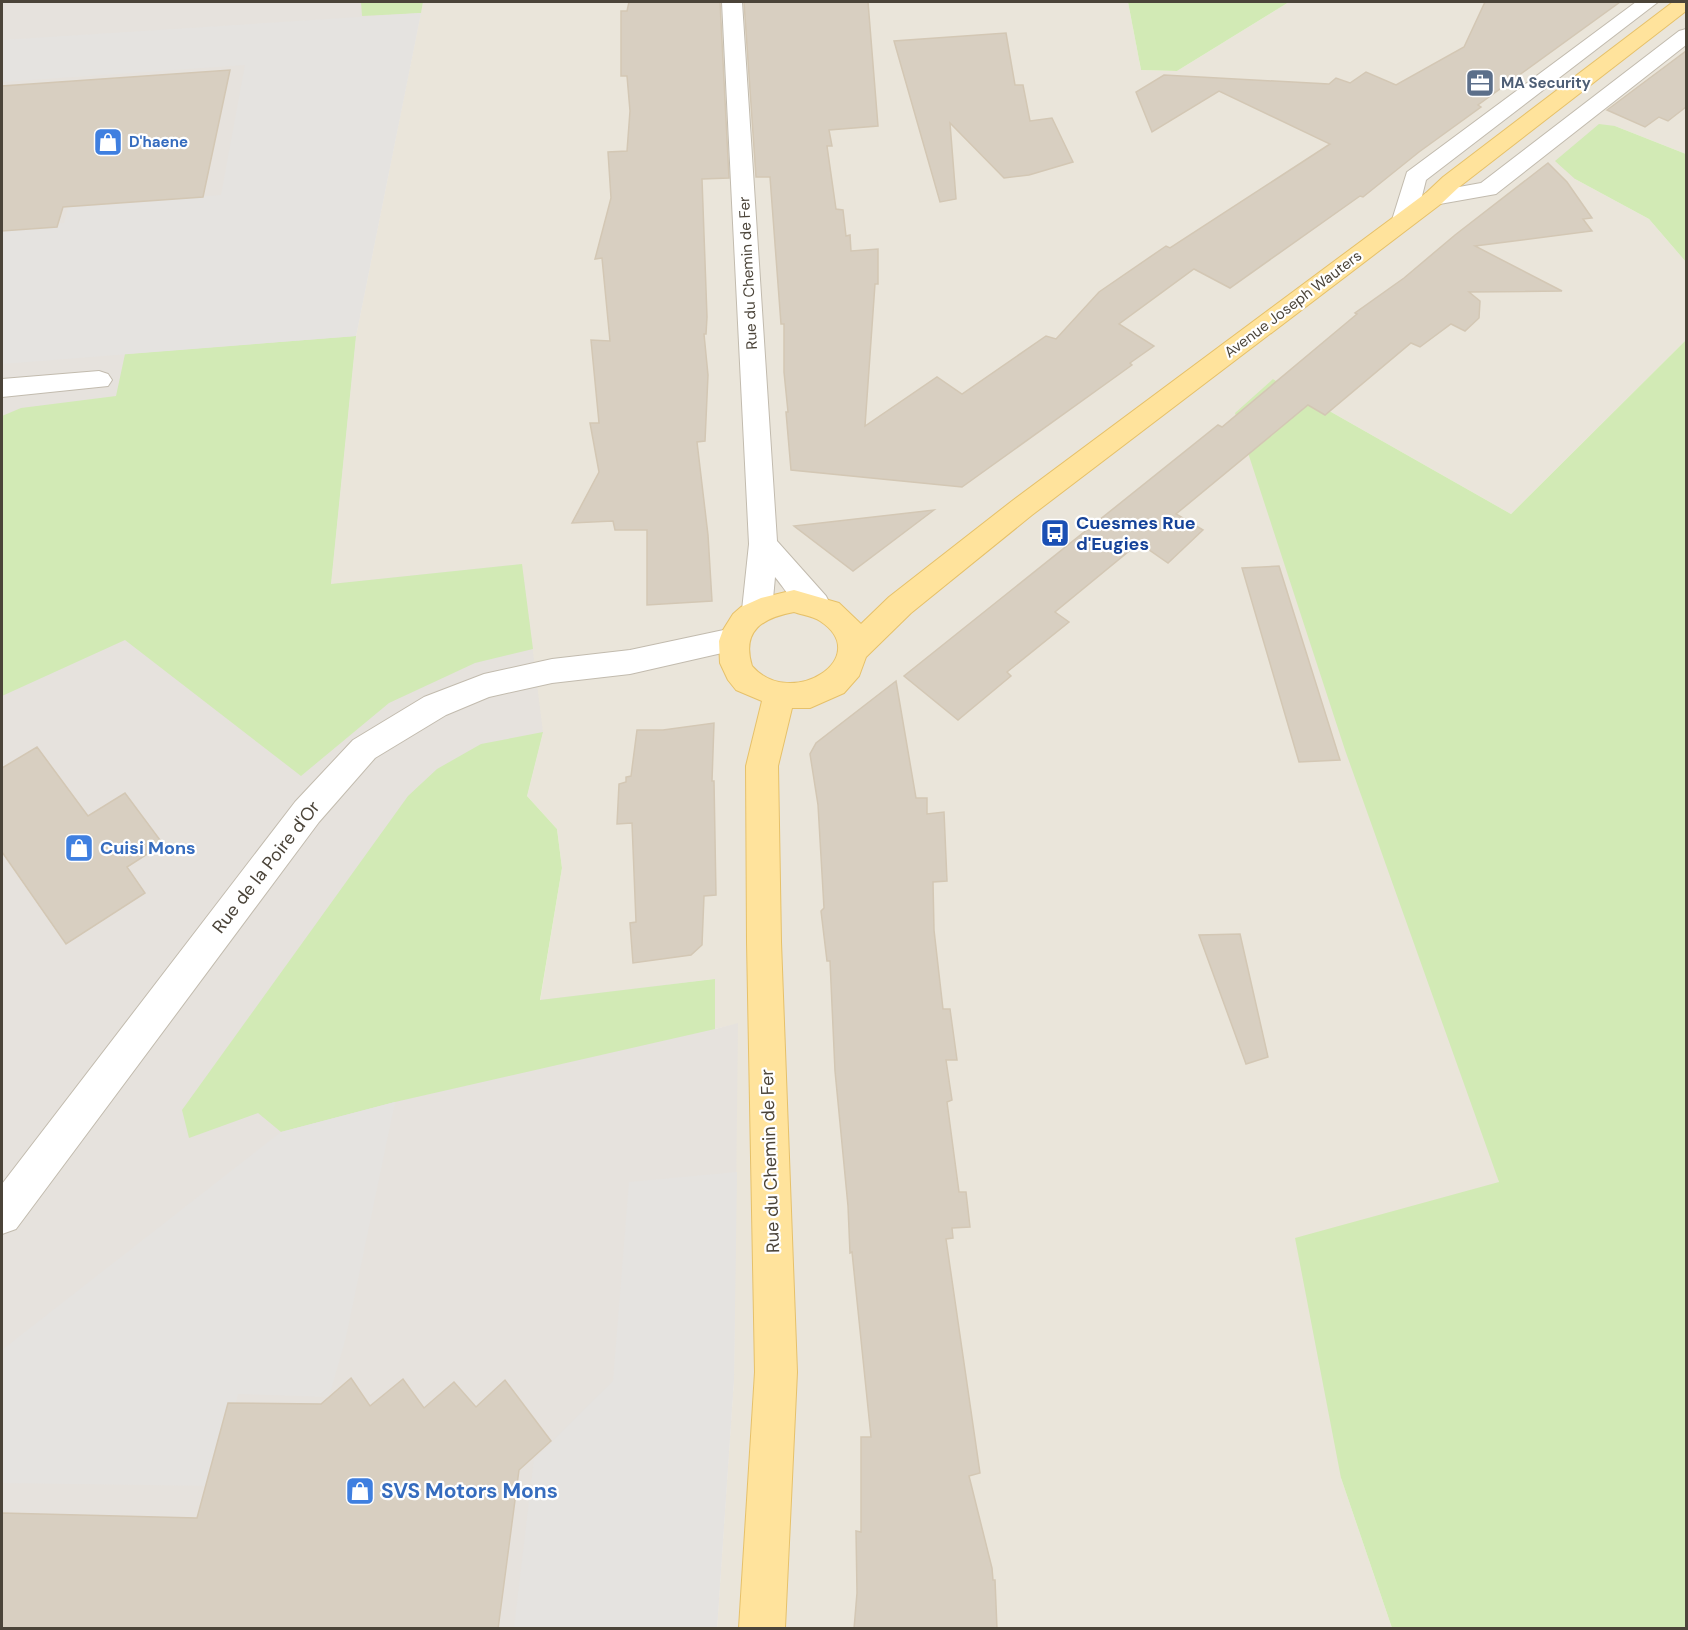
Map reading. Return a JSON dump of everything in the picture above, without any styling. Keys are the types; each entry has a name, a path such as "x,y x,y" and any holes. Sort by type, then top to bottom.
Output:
{"main road":[{"name":"Avenue Joseph Wauters","path":"855,649 900,605 1022,508 1404,220 1685,2"},
{"path":"794,601 815,603 842,619 853,637 855,649 851,666 844,675 829,688 801,697 779,696 745,680 734,653 737,630 757,610 774,604 794,601"},
{"name":"Avenue Joseph Wauters","path":"842,619 900,605"},
{"name":"Rue du Chemin de Fer","path":"762,1629 776,1372 764,942 762,766 779,696"}],"street":[{"name":"Rue du Chemin de Fer","path":"732,2 763,544 757,610"},
{"path":"1404,220 1415,177 1648,2"},
{"path":"1442,190 1488,189 1686,35"},
{"path":"2,388 99,380"},
{"path":"763,544 815,603"},
{"name":"Rue de la Poire d'Or","path":"2,1215 307,812 364,749 435,706 484,686 552,671 734,653"}],"shaded area":[{"path":"2,2 423,2 356,336 331,584 522,564 543,732 527,796 540,1000 715,979 715,1029 738,1023 734,1378 717,1628 2,1628"},
{"path":"423,2 1128,2 1141,70 1177,71 1289,2 1686,2 1686,154 1615,126 1575,179 1649,219 1686,262 1686,340 1511,514 1273,379 1499,1182 1341,1478 1392,1628 717,1628 734,1378 737,1024 715,1029 714,979 540,1001 562,868 557,829 527,796 543,732 331,584 356,336"},
{"path":"421,13 356,336 2,364 2,228 64,223 68,207 221,195 245,65 2,82 2,40"},
{"path":"395,1102 346,1337 329,1397 238,1394 216,1486 2,1483 2,1350 281,1132"},
{"path":"737,1172 734,1378 717,1628 514,1628 534,1459 613,1381 629,1182"}],"green space":[{"path":"361,2 423,2 421,13 362,16"},
{"path":"1128,2 1289,2 1177,71 1141,70"},
{"path":"1599,124 1615,126 1686,154 1686,262 1649,219 1575,179 1555,161"},
{"path":"356,336 331,584 522,564 533,649 475,663 389,703 301,776 125,640 2,696 2,416 21,408 116,396 125,354"},
{"path":"1686,340 1686,1628 1392,1628 1341,1478 1295,1238 1499,1182 1345,750 1235,413 1273,379 1511,514"},
{"path":"543,732 527,796 557,829 562,868 540,1000 715,979 715,1029 395,1102 281,1132 258,1113 189,1138 182,1110 408,796 437,769 481,744"}],"building":[{"path":"629,2 720,2 729,178 702,179 707,317 706,334 704,334 708,375 705,441 697,442 708,535 712,601 647,605 647,530 615,530 613,521 572,523 599,472 590,423 599,423 591,340 610,341 602,258 595,259 611,198 608,152 627,151 630,111 627,76 621,76 621,11 627,11"},
{"path":"744,2 868,2 878,126 829,130 832,146 827,146 836,209 843,210 846,236 850,235 851,251 878,249 878,284 875,284 865,426 937,377 962,394 1046,336 1056,339 1099,292 1166,246 1170,248 1330,144 1219,91 1152,132 1136,92 1164,75 1329,84 1336,78 1350,83 1366,72 1396,85 1464,47 1485,2 1620,2 1478,105 1481,107 1419,152 1363,197 1360,196 1230,288 1194,269 1119,324 1154,346 1130,363 1132,365 962,487 791,470 784,372 784,324 781,324 770,177 756,177"},
{"path":"1006,33 1015,85 1023,85 1030,121 1052,118 1073,162 1029,175 1004,178 950,123 956,199 940,202 894,41"},
{"path":"1686,51 1686,107 1668,121 1659,117 1645,127 1607,110"},
{"name":"D'haene","path":"230,70 203,197 63,207 57,227 2,231 2,86"},
{"path":"1548,163 1567,182 1592,218 1583,219 1592,231 1475,246 1562,291 1469,292 1480,301 1479,318 1465,331 1451,324 1420,347 1411,343 1325,415 1308,405 1176,514 1203,530 1168,563 1139,543 1055,612 1069,622 1007,672 1011,676 958,720 904,676 1218,425 1222,427 1357,314 1355,313 1404,278"},
{"path":"934,510 853,571 794,526"},
{"path":"1279,566 1340,760 1299,762 1242,568"},
{"path":"896,681 916,798 927,798 927,814 944,812 947,881 933,882 934,930 943,1009 950,1009 957,1060 946,1060 952,1100 947,1102 959,1192 966,1192 970,1227 952,1228 953,1238 946,1239 980,1473 969,1476 993,1580 995,1580 997,1629 854,1629 857,1593 856,1531 861,1532 861,1437 871,1437 852,1252 850,1253 848,1206 835,1071 830,961 827,961 821,911 824,908 818,805 810,754 816,743"},
{"path":"714,723 712,781 714,781 716,895 704,896 702,945 691,955 633,963 630,923 636,922 632,823 617,824 619,784 626,782 626,777 631,776 637,730 663,730"},
{"name":"Cuisi Mons","path":"37,747 88,816 125,793 163,844 127,867 145,893 66,944 2,852 2,768"},
{"path":"1240,934 1268,1057 1246,1064 1199,935"},
{"name":"SVS Motors Mons","path":"351,1378 370,1406 403,1379 424,1408 454,1382 476,1407 505,1380 551,1441 519,1470 498,1629 2,1629 2,1513 197,1518 228,1403 321,1404"}],"place":[{"name":"MA Security","path":"1480,83"},
{"name":"D'haene","path":"108,142"},
{"name":"Cuesmes Rue d'Eugies","path":"1055,533"},
{"name":"Cuisi Mons","path":"79,848"},
{"name":"SVS Motors Mons","path":"360,1491"}]}
